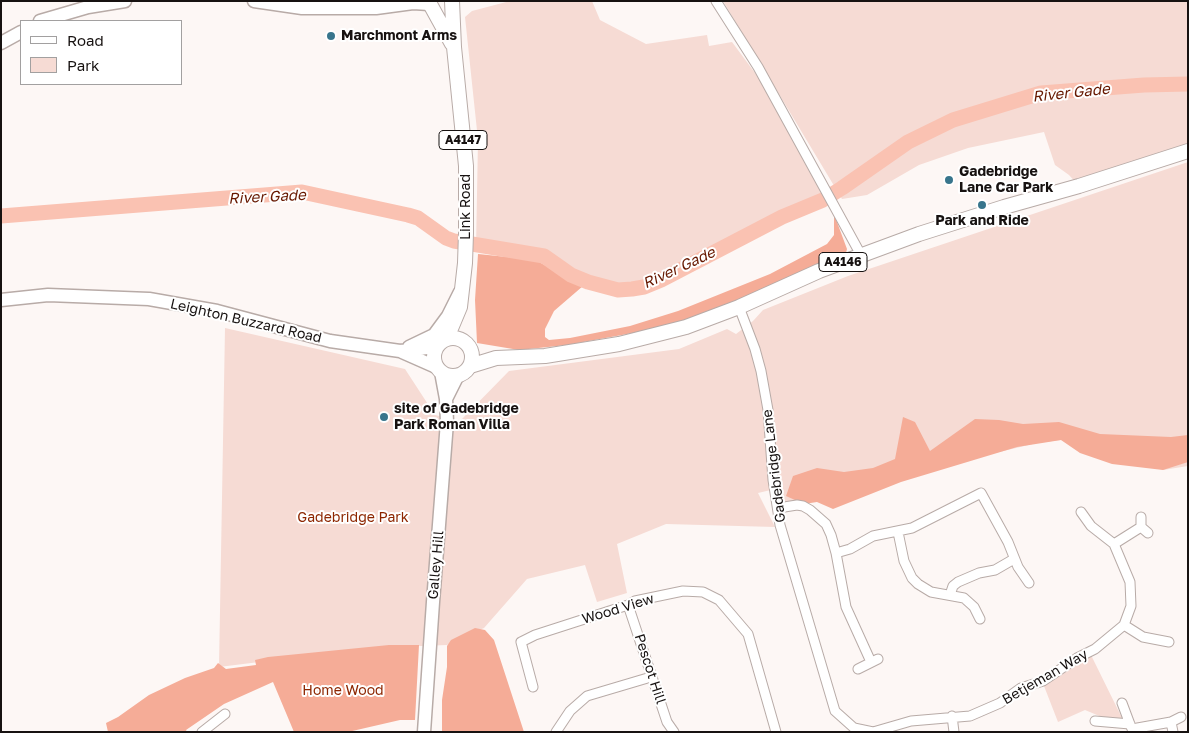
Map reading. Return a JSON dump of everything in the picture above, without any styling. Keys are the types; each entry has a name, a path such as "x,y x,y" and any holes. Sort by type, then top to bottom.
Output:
{"main road":[{"name":"Link Road","path":"428,3 442,5 450,1 466,166 465,263 460,307 462,329 468,346"},
{"name":"Link Road","path":"428,3 454,47"},
{"name":"A4146","path":"470,366 496,358 545,356 619,344 686,327 739,307 819,271 919,234 1188,151"},
{"name":"Link Road","path":"447,338 460,307"},
{"path":"447,338 454,338 468,346 472,358 470,366 466,371 458,375 448,376 439,370 434,360 436,347 447,338"},
{"name":"A4146","path":"468,346 496,358"}],"street":[{"path":"43,20 88,7 125,1"},
{"path":"254,1 376,8 400,3 428,3"},
{"path":"716,1 758,67 861,255"},
{"path":"1,44 20,33"},
{"path":"400,351 434,335 448,316 462,288"},
{"name":"Leighton Buzzard Road","path":"1,300 48,295 149,298 217,311 330,341 400,351 436,347"},
{"name":"Gadebridge Lane","path":"739,307 761,371 768,410 773,480 780,525 836,711"},
{"name":"Leighton Buzzard Road","path":"400,351 439,370"},
{"name":"Galley Hill","path":"424,732 447,422 446,399 439,370"},
{"name":"Galley Hill","path":"446,399 458,375"},
{"path":"836,553 850,549 873,536 912,528 981,493 1008,542 1014,560 1029,583"},
{"path":"778,508 797,505 810,510 826,524 836,553 846,607 875,661 858,670"},
{"path":"1080,512 1090,526 1114,544 1130,582 1131,606 1124,625 1143,637 1169,642"},
{"path":"1114,544 1145,530 1141,517"},
{"path":"898,532 904,561 912,578 922,588 930,592 958,596 970,602 980,619"},
{"path":"950,595 953,586 958,582 979,573 995,570 1014,560"},
{"name":"Wood View","path":"533,687 521,642 535,635 628,605 635,601 683,591 704,592 719,600 748,634 776,732"},
{"name":"Pescot Hill","path":"628,605 667,722 674,732"},
{"name":"Betjeman Way","path":"836,711 854,728 873,732 911,721 952,716 970,716 1000,703 1021,688 1043,681 1077,658 1095,649 1124,625"},
{"path":"556,732 570,711 587,696 651,677"},
{"path":"1122,703 1132,728"},
{"path":"202,732 225,714"},
{"path":"952,716 954,732"},
{"path":"1095,721 1132,728 1171,722 1181,717"},
{"path":"1171,722 1173,732"}],"green space":[{"path":"510,1 592,1 600,20 646,44 707,35 709,46 732,42 764,85 824,197 799,206 664,276 636,285 620,286 602,283 576,272 552,254 541,250 477,243 476,248 478,140 465,17 472,11"},
{"path":"723,1 1188,1 1188,151 1079,186 1069,175 1055,165 1044,132 968,148 919,165 867,195 842,199"},
{"name":"Gadebridge Park","path":"1188,162 1188,466 1163,470 1061,440 1037,443 781,504 775,489 758,493 775,527 666,524 617,544 627,593 597,602 585,565 527,579 484,628 447,645 396,645 219,667 225,328 405,369 435,415 460,421 509,371 679,349 727,329 736,334 753,321 763,310 848,276"},
{"path":"834,214 847,249 846,253 734,304 660,328 567,345 519,350 477,343 475,300 478,254 539,262 583,286 554,311 545,329 545,337 549,340 570,338 630,326 678,311 770,274 827,244 834,235"},
{"path":"903,417 915,422 930,451 975,419 1023,424 1059,422 1100,434 1171,437 1188,435 1188,462 1163,470 1112,464 1080,453 1061,440 1017,447 901,482 833,509 817,502 804,504 786,496 793,476 817,468 844,472 873,468 895,459"},
{"path":"475,628 485,630 494,640 524,732 442,732 442,700 447,667 447,646 451,640"},
{"name":"Home Wood","path":"389,645 419,645 415,720 400,720 348,732 294,732 273,682 224,704 186,730 187,732 108,732 106,723 118,717 149,695 185,678 214,668 218,663 226,669 256,665 255,660 268,657"},
{"path":"1091,655 1123,720 1109,720 1085,710 1058,722 1044,686"}],"waterway":[{"name":"River Gade","path":"1,216 302,192 408,215 418,218 446,238 454,241 544,256 571,275 588,282 618,290 632,289 644,287 661,280 782,217 823,200 908,142 953,120 1041,93 1144,85 1188,84"}],"place":[{"name":"Marchmont Arms","path":"331,36"},
{"name":"Gadebridge Lane Car Park","path":"949,180"},
{"name":"Park and Ride","path":"982,205"},
{"name":"site of Gadebridge Park Roman Villa","path":"384,417"}]}
